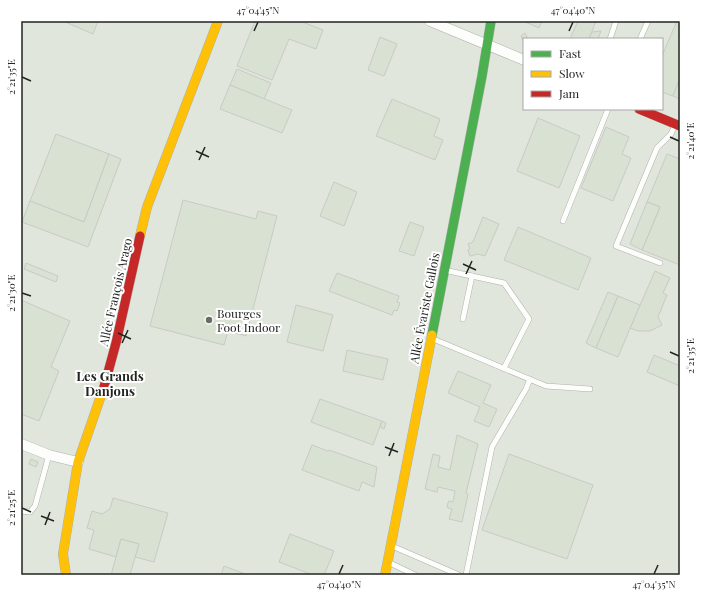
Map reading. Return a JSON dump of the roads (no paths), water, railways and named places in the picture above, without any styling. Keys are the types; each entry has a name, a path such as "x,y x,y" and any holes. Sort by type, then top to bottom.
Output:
{"street":[{"name":"Allée François Arago","path":"66,575 63,554 78,462 101,397 114,349 147,207 218,21"},
{"path":"430,21 523,60"},
{"name":"Allée Évariste Gallois","path":"385,575 491,21"},
{"path":"641,110 678,125"},
{"path":"21,444 49,456 78,462"}],"lane":[{"path":"610,38 616,21"},
{"path":"640,38 648,21"},
{"path":"563,220 608,110"},
{"path":"660,263 616,246 657,148 678,125"},
{"path":"443,270 504,283 529,319 504,368"},
{"path":"463,319 472,276"},
{"path":"430,338 546,386 590,389"},
{"path":"466,575 492,447 526,389 530,379"},
{"path":"21,511 30,512 35,506 49,456"},
{"path":"391,546 458,575"},
{"path":"387,562 415,575"}],"place":[{"name":"Bourges Foot Indoor","path":"209,320"}],"district":[{"name":"Les Grands Danjons","path":"110,382"}]}
